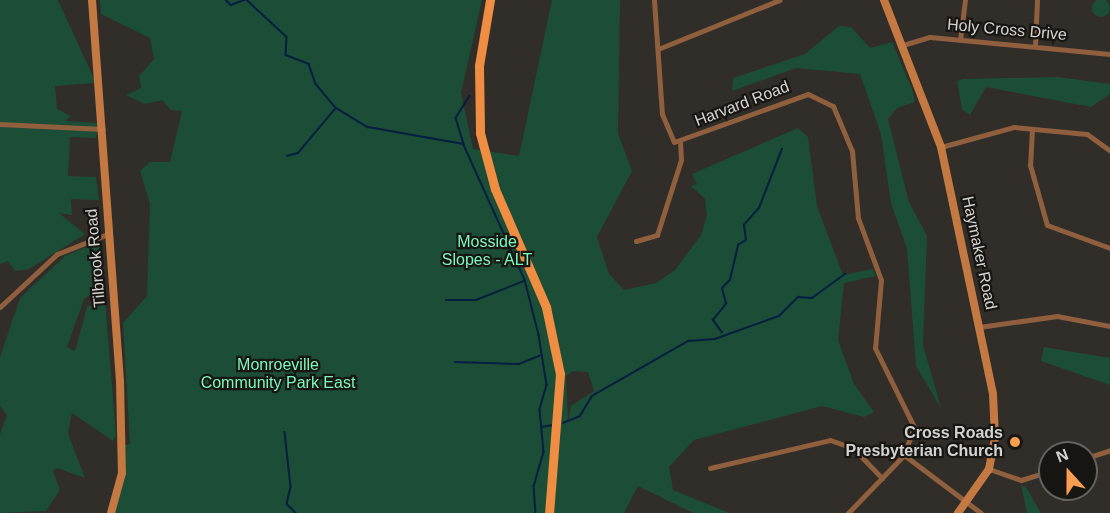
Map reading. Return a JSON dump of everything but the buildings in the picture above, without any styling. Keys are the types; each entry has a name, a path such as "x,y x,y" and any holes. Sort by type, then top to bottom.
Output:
{"main road":[{"name":"Tilbrook Road","path":"92,0 104,129 122,472 111,513"},
{"path":"490,0 479,66 480,133 495,189 546,307 560,374 549,513"},
{"name":"Haymaker Road","path":"884,0 942,147 995,415 989,469 968,503 958,513"}],"street":[{"name":"Harvard Road","path":"654,0 665,129 680,142 808,94 833,105 857,164 858,218 881,280 874,348 914,427 904,455 848,513"},
{"path":"658,49 779,0"},
{"path":"960,40 965,0"},
{"path":"1035,46 1037,0"},
{"name":"Holy Cross Drive","path":"903,45 930,37 1110,54"},
{"path":"0,124 104,129"},
{"path":"942,147 1003,129 1032,129 1087,134 1110,151"},
{"path":"1032,129 1030,165 1047,225 1110,248"},
{"path":"636,241 650,240 659,230 681,160 680,142"},
{"path":"0,307 57,254 108,234"},
{"path":"979,327 1057,316 1110,326"},
{"path":"710,468 830,440 853,448 882,478"},
{"path":"904,455 981,513"},
{"path":"989,469 1021,480 1038,475"}],"green space":[{"path":"1097,-1 1105,-1 1110,4 1108,15 1097,17 1092,12 1092,4"},
{"path":"0,0 58,0 96,83 55,86 57,109 71,116 65,121 98,123 96,138 70,137 68,176 96,177 99,200 71,199 72,215 59,213 85,234 29,269 15,271 8,261 0,264"},
{"path":"100,0 482,0 461,93 473,149 519,156 552,0 620,0 618,133 632,171 597,237 609,274 624,290 656,283 675,270 701,235 707,215 705,199 691,186 697,184 692,174 798,128 808,137 817,206 843,275 873,269 876,276 844,283 838,340 854,384 874,412 864,417 822,406 694,440 669,467 673,490 729,513 693,513 638,486 624,513 111,513 122,473 121,446 130,444 123,323 147,296 150,204 140,171 150,162 170,162 182,111 171,110 162,100 145,104 126,95 141,88 139,76 154,59 150,38 101,14","holes":["573,371 588,372 594,391 571,406 568,421 566,376"]},
{"path":"839,26 851,27 870,48 892,42 912,89 915,102 897,108 888,119 909,202 927,236 923,345 941,408 916,366 907,249 891,203 881,134 860,74 796,68 732,91 733,78 805,54"},
{"path":"1058,77 1110,84 1110,94 1091,107 986,87 970,115 962,109 957,81 963,79"},
{"path":"95,243 102,245 104,284 84,299 67,347 75,351 87,307 105,300 116,435 113,441 72,413 68,433 85,478 57,468 53,471 60,490 46,511 0,513 0,434 7,415 0,406 0,357 20,298 65,256"},
{"path":"1044,347 1110,358 1110,385 1041,361"},
{"path":"1021,485 1026,487 1041,513 1027,513"}],"waterway":[{"path":"226,0 231,5 244,0"},
{"path":"247,0 287,37 286,55 309,64 316,84 336,108 368,127 463,144"},
{"path":"470,96 456,118 464,145 525,280 539,335 547,385 540,410 544,452 534,486 536,513"},
{"path":"287,156 298,153 335,109"},
{"path":"722,333 713,320 726,304 722,288 730,280 738,245 746,240 744,225 759,208 782,149"},
{"path":"563,423 580,416 592,396 688,341 715,339 779,316 798,297 812,298 845,274"},
{"path":"446,300 476,300 524,281"},
{"path":"455,362 519,364 541,355"},
{"path":"541,427 553,425"},
{"path":"285,432 291,487 287,504 296,513"}],"place":[{"name":"Cross Roads Presbyterian Church","path":"1015,442"}],"park label":[{"name":"Mosside Slopes - ALT","path":"487,251"},
{"name":"Monroeville Community Park East","path":"278,374"}]}
